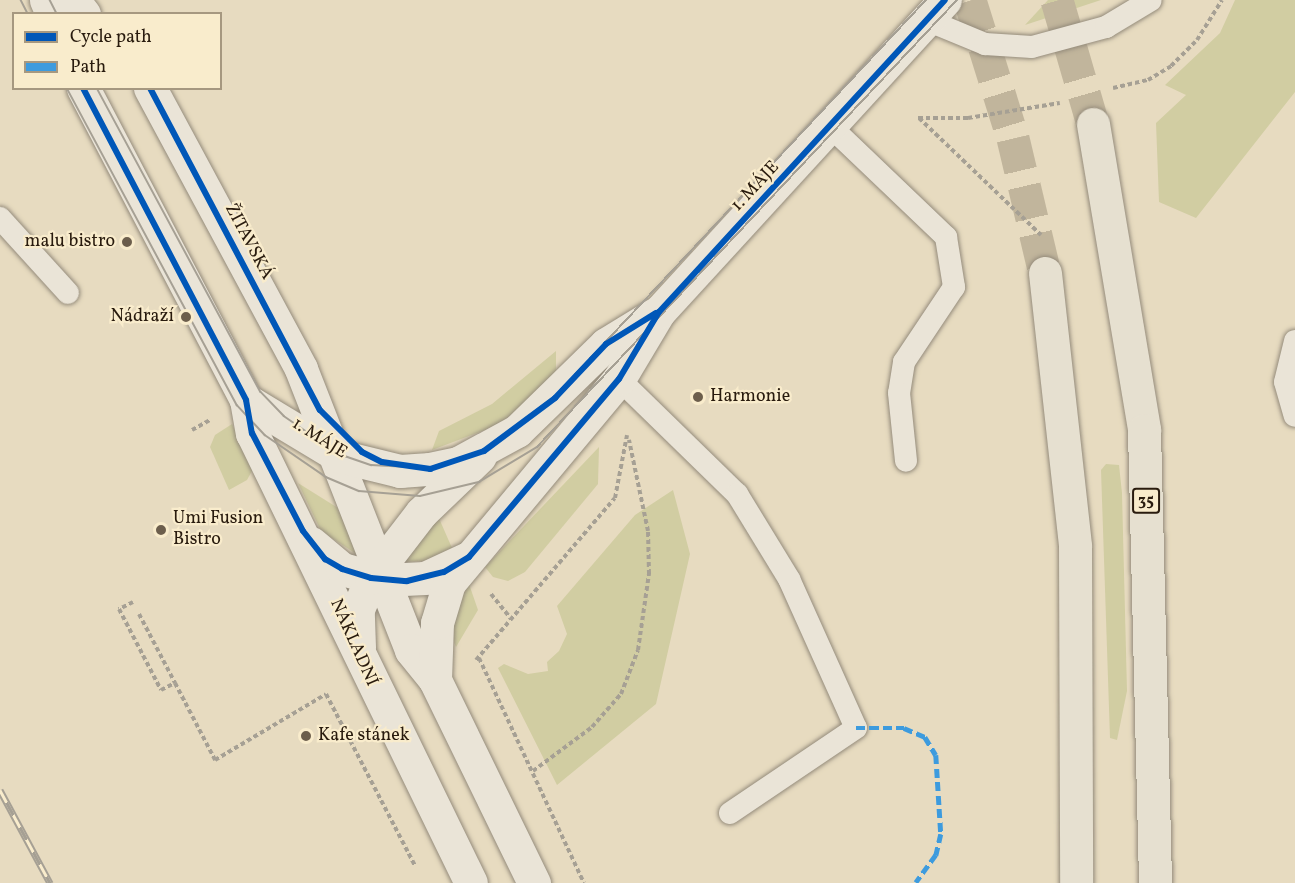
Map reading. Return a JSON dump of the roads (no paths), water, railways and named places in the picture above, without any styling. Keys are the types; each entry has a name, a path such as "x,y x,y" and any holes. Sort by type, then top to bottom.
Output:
{"highway":[{"name":"35","path":"1093,124 1144,430 1155,883"},
{"path":"1048,259 1075,546 1076,883"}],"street":[{"path":"72,0 82,12"},
{"name":"1. MÁJE","path":"435,680 440,605 469,557 619,379 659,312 832,128 936,10"},
{"path":"84,90 246,400"},
{"name":"ŽITAVSKÁ","path":"151,90 320,410 339,456 377,575 411,650 435,680"},
{"name":"1. MÁJE","path":"363,666 356,630 377,575 421,513 484,451 555,398 606,344 659,312"},
{"name":"1. MÁJE","path":"246,400 339,456 400,471 430,469 484,451"},
{"name":"NÁKLADNÍ","path":"246,400 252,433 303,531 363,666 471,883"},
{"name":"1. MÁJE","path":"320,410 362,452 382,462 430,469"},
{"name":"1. MÁJE","path":"303,531 325,559 377,575 425,578 469,557"},
{"path":"435,680 534,883"}],"lane":[{"path":"936,10 985,44 1032,47 1106,27 1151,0"},
{"path":"832,128 946,237 954,286 904,362 899,393 906,461"},
{"path":"0,218 68,293"},
{"path":"1295,341 1285,382 1295,416"},
{"path":"619,379 737,494 789,579 856,728 730,813"}],"tunnel":[{"path":"970,0 1013,138 1045,273"},
{"path":"1057,0 1093,124"}],"tram line":[{"path":"21,0 27,12"},
{"path":"50,0 56,12"},
{"path":"98,90 261,392 284,416 339,454 371,465 429,468 484,450 554,397 926,0"},
{"path":"68,90 237,405 265,435 326,477 359,491 420,496 479,482 537,447 957,0"}],"railway":[{"path":"0,790 50,883"}],"place":[{"name":"malu bistro","path":"127,242"},
{"name":"Nádraží","path":"186,317"},
{"name":"Harmonie","path":"698,397"},
{"name":"Umi Fusion Bistro","path":"161,530"},
{"name":"Kafe stánek","path":"306,736"}]}
